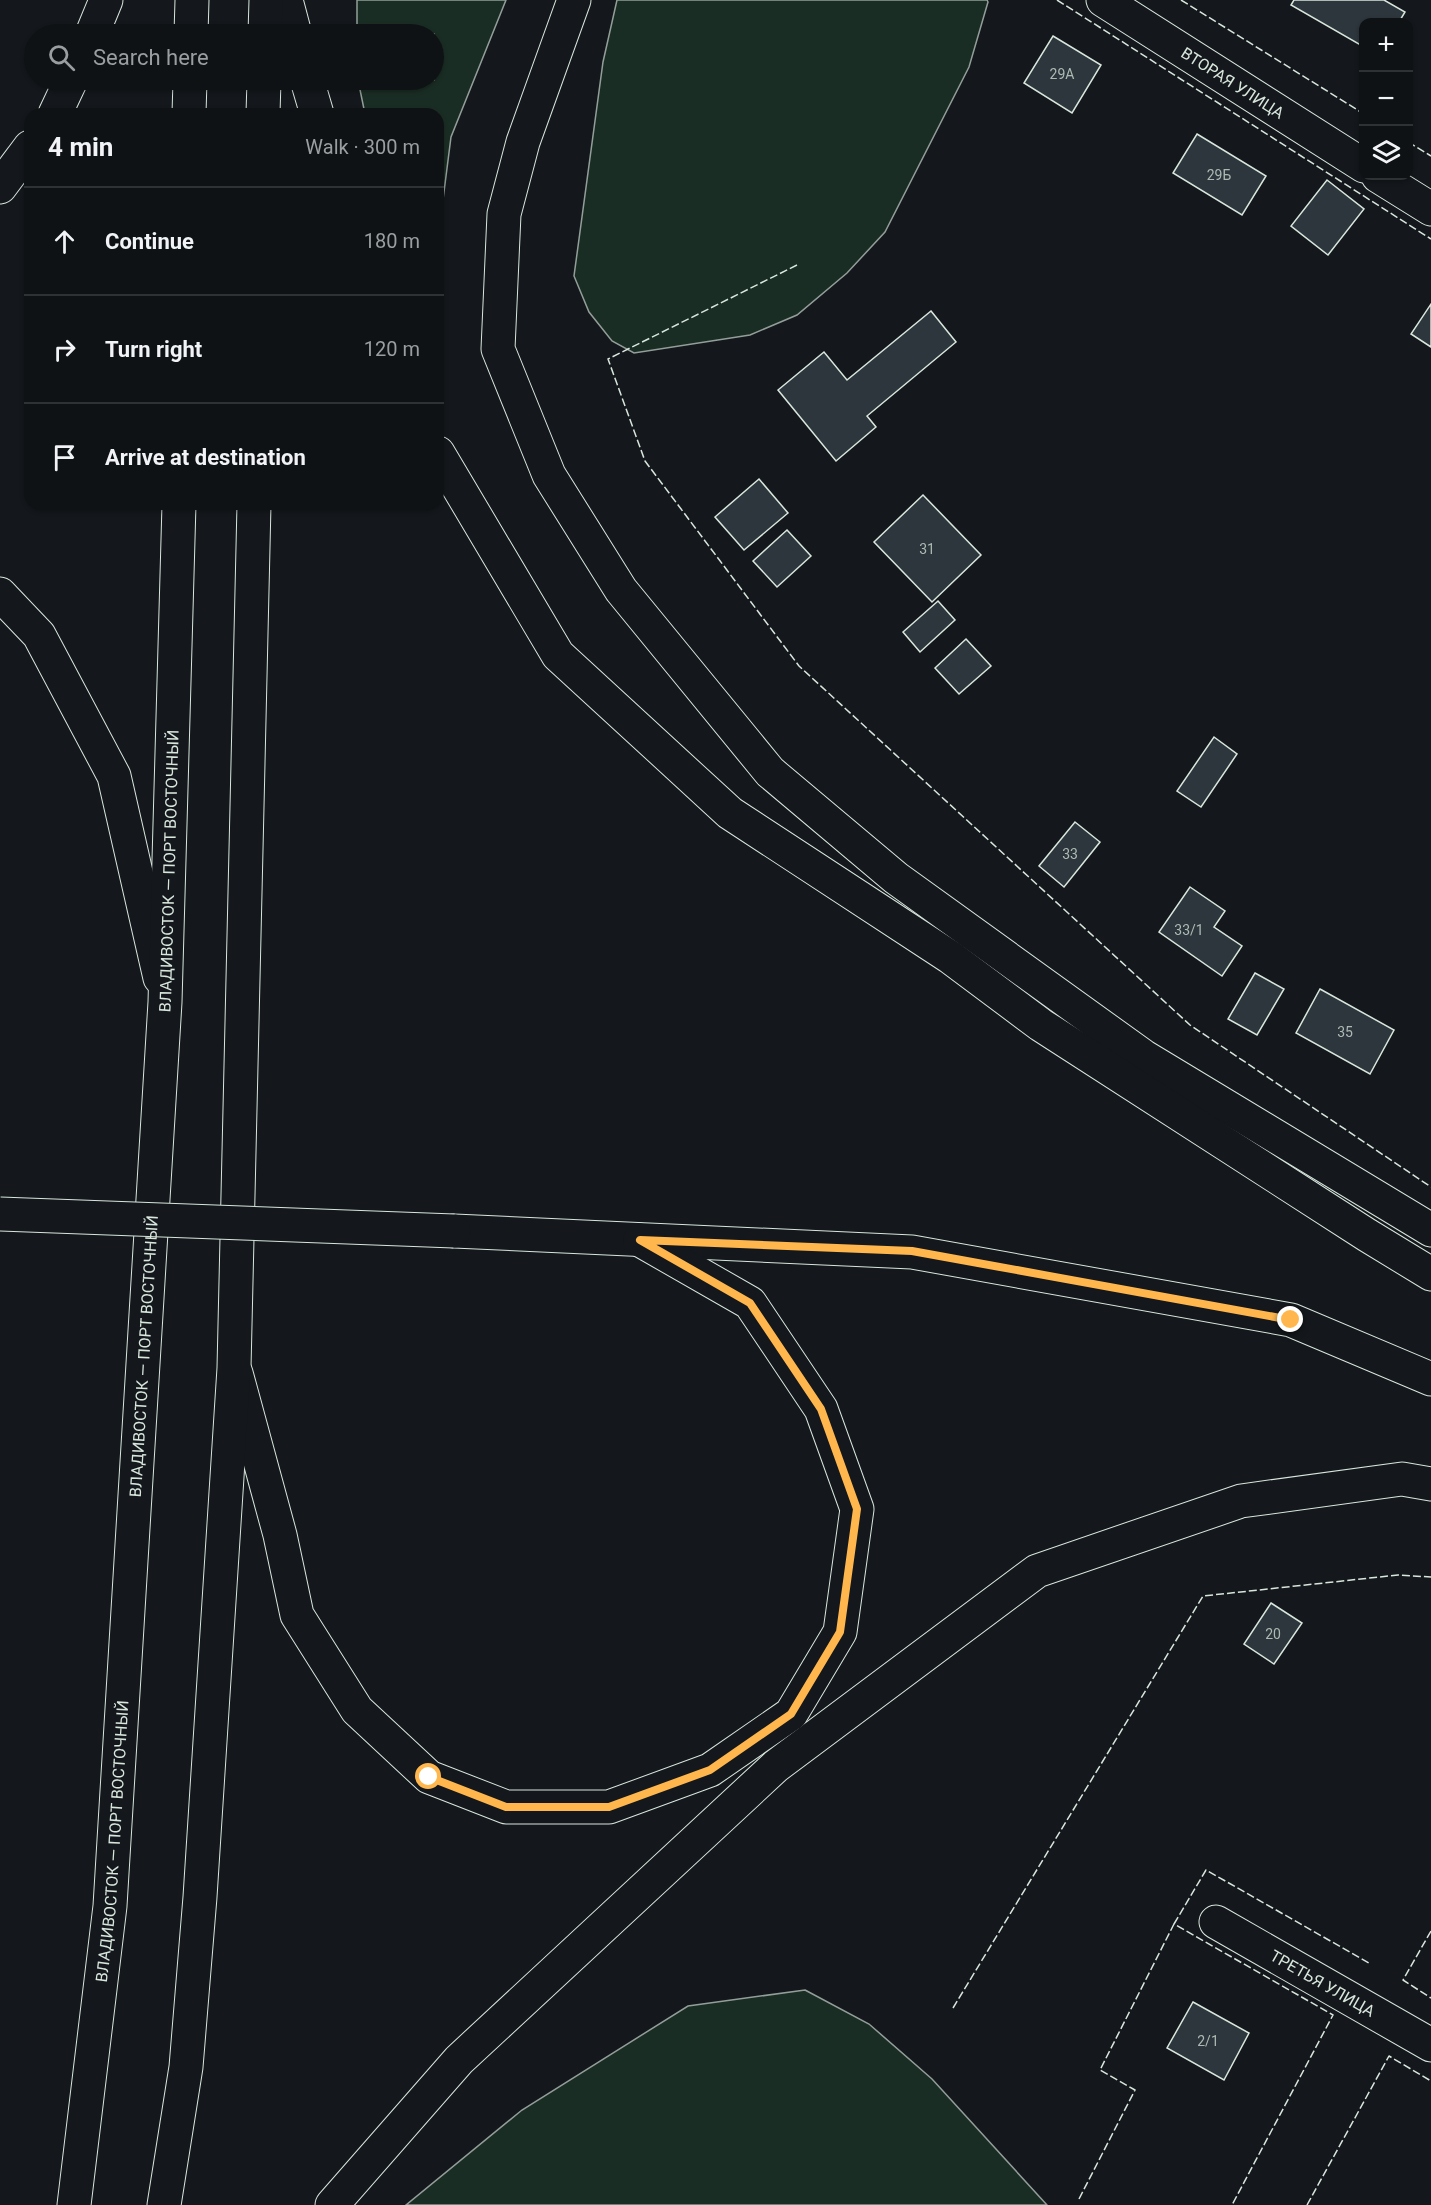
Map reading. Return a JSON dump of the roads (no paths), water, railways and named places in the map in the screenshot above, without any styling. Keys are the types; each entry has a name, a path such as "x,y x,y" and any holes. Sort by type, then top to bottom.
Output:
{"main road":[{"path":"96,24 106,0"},
{"path":"192,0 192,24"},
{"path":"265,24 266,0"},
{"path":"286,0 292,24"},
{"path":"574,0 523,142 504,214 498,349 549,475 621,590 770,772 896,878 1143,1056 1431,1230"},
{"name":"ВТОРАЯ УЛИЦА","path":"1102,0 1359,163"},
{"path":"58,108 66,90"},
{"path":"189,108 190,90"},
{"path":"263,108 264,90"},
{"path":"311,90 315,108"},
{"path":"0,187 24,155"},
{"path":"1384,180 1431,209"},
{"path":"444,463 558,655 730,813 950,957 1041,1025 1431,1274"},
{"name":"ВЛАДИВОСТОК — ПОРТ ВОСТОЧНЫЙ","path":"74,2205 110,1906 165,1002 179,510"},
{"path":"164,2205 186,2067 200,1897 234,1368 254,510"},
{"path":"0,594 39,635 114,776 165,1002"},
{"path":"0,1215 454,1231 912,1251 1291,1320 1431,1379"},
{"path":"234,1368 280,1535 297,1616 357,1710 429,1777 506,1807 609,1807 710,1770 791,1714 840,1632 857,1509 821,1409 750,1303 640,1240"},
{"path":"332,2205 459,2060 776,1766 1037,1571 1241,1501 1402,1479 1431,1484"},
{"name":"ТРЕТЬЯ УЛИЦА","path":"1216,1922 1431,2045"}]}
